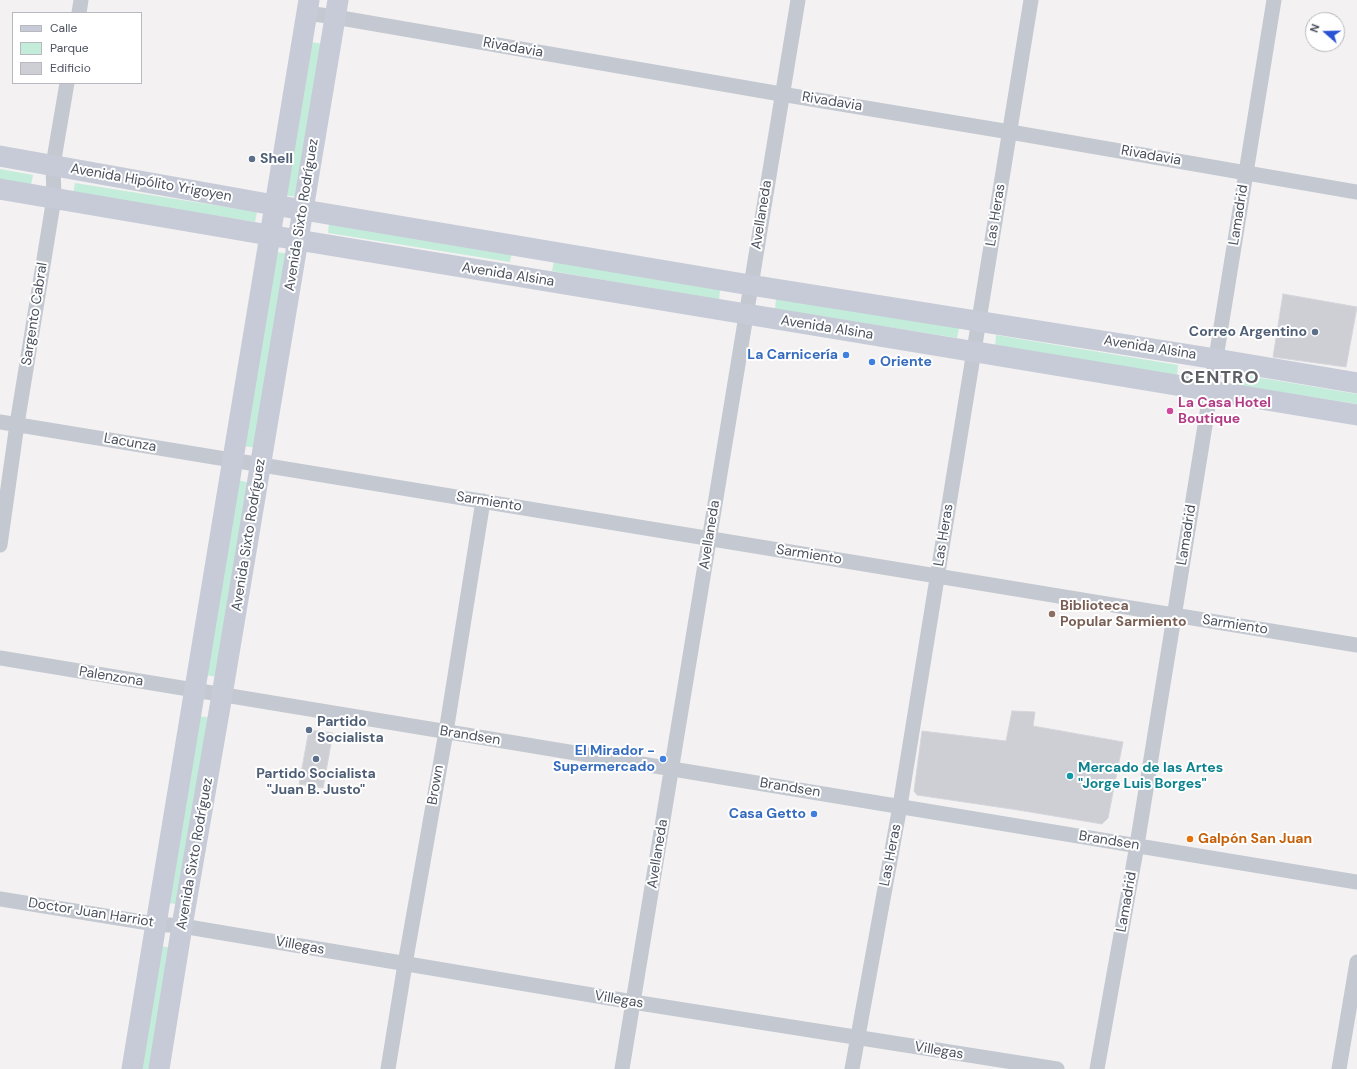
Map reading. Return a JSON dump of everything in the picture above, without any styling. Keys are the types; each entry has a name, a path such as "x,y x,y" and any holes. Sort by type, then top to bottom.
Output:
{"main road":[{"name":"Avenida Sixto Rodríguez","path":"132,1069 308,7"},
{"name":"Avenida Sixto Rodríguez","path":"159,1069 336,9"},
{"name":"Avenida Hipólito Yrigoyen","path":"0,156 303,210"},
{"path":"0,189 298,240"},
{"name":"Avenida Alsina","path":"303,210 750,285 1216,359 1357,383"},
{"name":"Avenida Alsina","path":"298,240 1357,415"},
{"path":"530,279 535,249"}],"street":[{"path":"79,12 81,0"},
{"name":"Avellaneda","path":"622,1069 781,94 798,0"},
{"name":"Las Heras","path":"852,1069 900,806 1031,0"},
{"name":"Lamadrid","path":"1097,1069 1137,845 1274,0"},
{"name":"Rivadavia","path":"308,7 336,9 781,94 1357,192"},
{"name":"Sargento Cabral","path":"0,545 17,424 54,198 53,165 67,84"},
{"name":"Lacunza","path":"0,422 261,465"},
{"name":"Sarmiento","path":"261,465 1357,645"},
{"name":"Brown","path":"388,1069 404,964 446,732 483,501"},
{"name":"Palenzona","path":"0,658 222,695"},
{"name":"Brandsen","path":"222,695 1357,882"},
{"name":"Doctor Juan Harriot","path":"0,899 155,924 182,926"},
{"name":"Villegas","path":"182,926 633,1002 1057,1069"},
{"path":"1338,1069 1357,962"}],"green space":[{"path":"310,42 324,44 298,197 283,195"},
{"path":"0,169 33,175 31,185 0,180"},
{"path":"75,183 257,212 255,222 73,193"},
{"path":"329,223 512,252 510,262 328,233"},
{"path":"276,252 290,254 258,448 243,446"},
{"path":"554,261 720,290 719,300 552,271"},
{"path":"776,299 959,328 957,338 775,309"},
{"path":"996,335 1178,365 1177,375 995,346"},
{"path":"1238,374 1357,394 1357,404 1236,385"},
{"path":"237,480 251,483 219,677 204,675"},
{"path":"198,716 213,718 183,905 168,903"},
{"path":"160,946 174,948 153,1069 139,1069"}],"building":[{"name":"Correo Argentino","path":"1283,294 1357,307 1346,367 1273,357"},
{"path":"1012,711 1035,712 1033,726 1123,742 1108,818 1102,824 917,795 914,791 922,731 1006,741"},
{"name":"Partido Socialista \"Juan B. Justo\"","path":"309,730 333,733 323,788 299,784"}],"place":[{"name":"Shell","path":"252,159"},
{"name":"Correo Argentino","path":"1315,332"},
{"name":"La Carnicería","path":"846,355"},
{"name":"Oriente","path":"872,362"},
{"name":"La Casa Hotel Boutique","path":"1170,411"},
{"name":"Biblioteca Popular Sarmiento","path":"1052,614"},
{"name":"Partido Socialista","path":"309,730"},
{"name":"Partido Socialista \"Juan B. Justo\"","path":"316,759"},
{"name":"El Mirador - Supermercado","path":"663,759"},
{"name":"Mercado de las Artes \"Jorge Luis Borges\"","path":"1070,776"},
{"name":"Casa Getto","path":"814,814"},
{"name":"Galpón San Juan","path":"1190,839"}],"district":[{"name":"CENTRO","path":"1220,378"}]}
